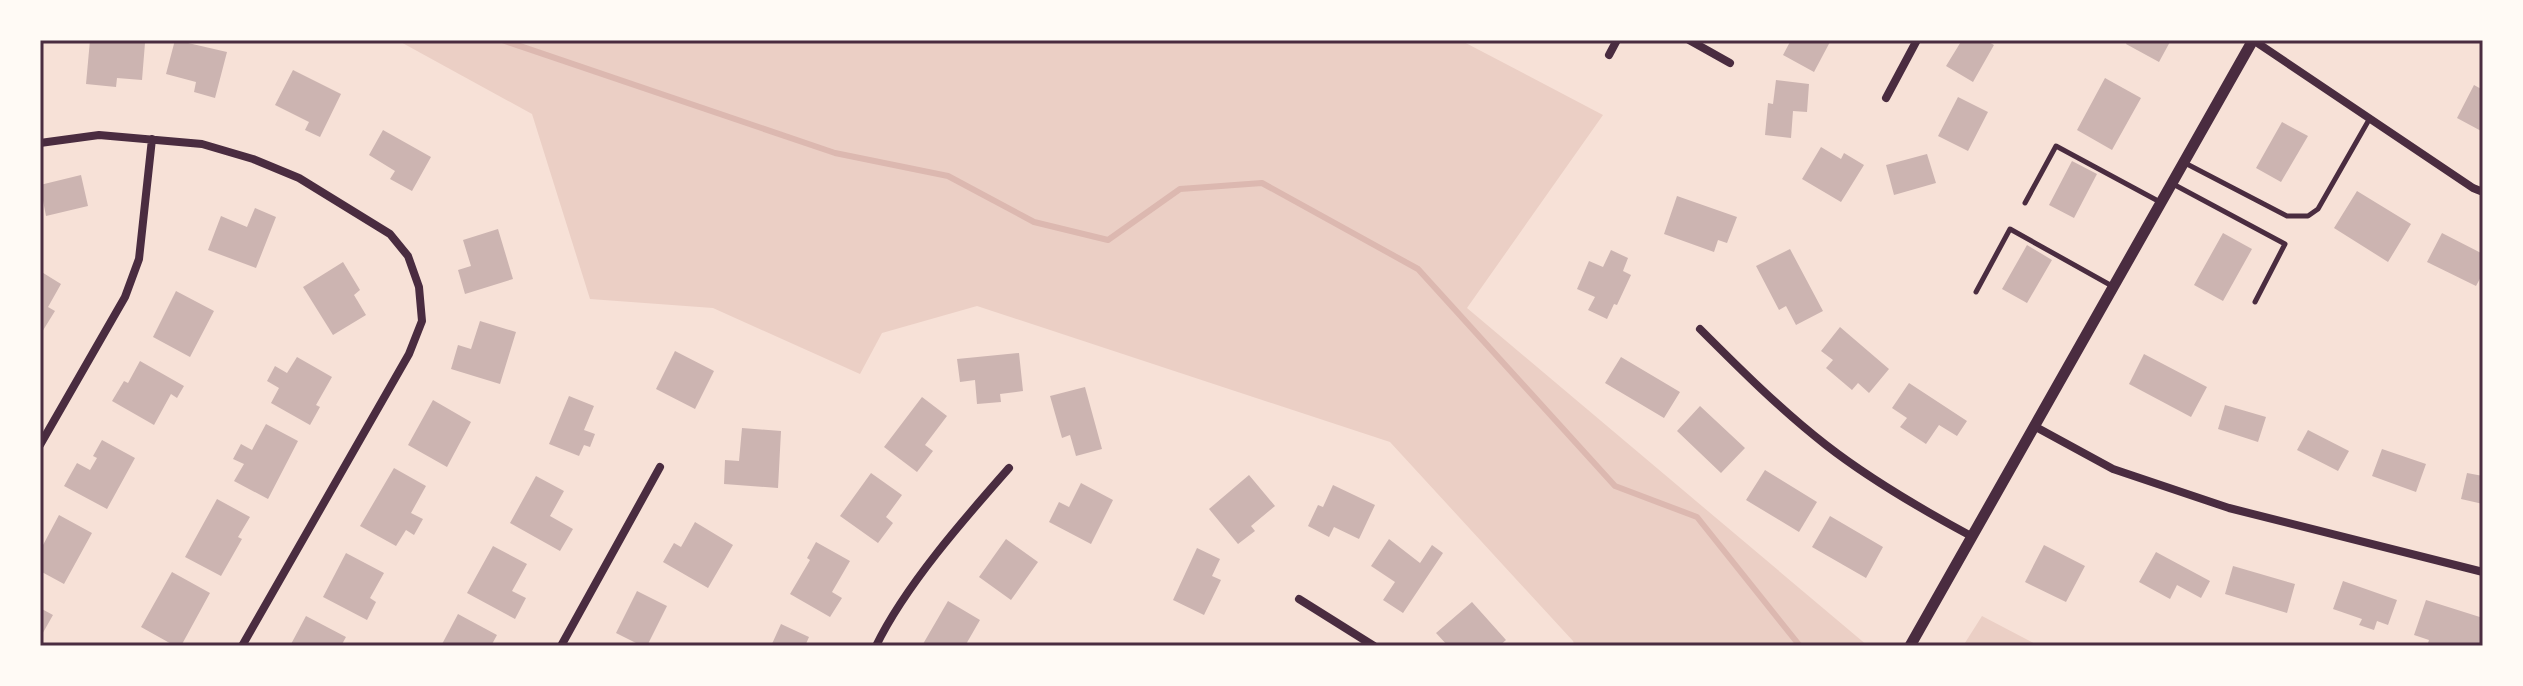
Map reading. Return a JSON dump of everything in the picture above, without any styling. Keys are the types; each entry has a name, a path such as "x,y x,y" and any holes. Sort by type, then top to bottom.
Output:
{"street":[{"path":"1609,55 1617,40"},
{"path":"1689,40 1730,63"},
{"path":"1886,98 1917,40"},
{"path":"1910,646 2253,40 2483,192"},
{"path":"40,143 99,135 202,144 253,159 299,178 390,234 408,256 419,287 422,321 402,366 242,646"},
{"path":"40,445 125,297 139,259 152,139"},
{"path":"1700,329 1826,445 1917,507 1971,536"},
{"path":"2034,426 2113,469 2229,508 2483,572"},
{"path":"561,646 660,467"},
{"path":"876,646 884,629 927,567 1009,468"},
{"path":"1299,599 1374,646"}],"lane":[{"path":"2184,163 2287,216 2308,216 2318,209 2370,118"},
{"path":"2025,203 2056,146 2161,202"},
{"path":"2172,183 2285,244 2255,302"},
{"path":"1976,292 2010,229 2113,286"}],"shaded area":[{"path":"397,40 1460,40 1603,115 1467,308 1868,646 1575,646 1390,442 977,306 882,333 860,374 713,308 590,299 532,114"},
{"path":"1982,616 2039,646 1963,646"}],"building":[{"path":"90,40 145,43 142,80 117,78 116,87 86,84"},
{"path":"175,40 227,52 215,98 194,92 196,82 166,74"},
{"path":"1791,40 1831,40 1814,72 1783,55"},
{"path":"1962,40 1985,40 1994,45 1973,82 1946,66"},
{"path":"2128,40 2171,40 2159,62 2126,44"},
{"path":"293,70 341,94 320,137 305,130 309,122 275,105"},
{"path":"2105,78 2141,98 2112,150 2077,130"},
{"path":"1776,80 1809,84 1807,112 1793,111 1791,138 1765,135 1768,103 1773,104"},
{"path":"2474,85 2483,90 2483,132 2457,118"},
{"path":"1958,97 1988,112 1968,151 1938,136"},
{"path":"2282,122 2308,136 2281,182 2256,168"},
{"path":"383,130 431,157 412,191 390,179 395,171 369,155"},
{"path":"1821,147 1841,159 1844,153 1864,165 1841,202 1802,179"},
{"path":"1927,154 1936,183 1894,195 1886,165"},
{"path":"2072,161 2097,174 2074,218 2049,205"},
{"path":"81,175 88,206 46,216 40,185"},
{"path":"2357,191 2411,224 2388,262 2334,228"},
{"path":"1677,196 1737,217 1727,243 1718,240 1714,252 1664,234"},
{"path":"255,208 276,217 256,268 208,250 221,216 247,227"},
{"path":"498,229 513,279 465,294 458,270 471,266 463,240"},
{"path":"2223,233 2252,249 2223,301 2194,285"},
{"path":"2442,233 2483,254 2483,273 2476,286 2427,262"},
{"path":"2027,245 2052,260 2027,303 2002,289"},
{"path":"1790,249 1823,311 1796,325 1786,306 1779,310 1756,266"},
{"path":"1611,250 1628,258 1623,271 1631,275 1607,319 1588,310 1595,297 1577,289 1589,261 1603,267"},
{"path":"343,262 360,290 354,295 366,315 333,335 303,287"},
{"path":"40,271 61,284 48,307 55,311 42,332 40,331"},
{"path":"176,291 214,311 190,357 153,337"},
{"path":"480,321 516,332 500,384 451,369 458,345 471,349"},
{"path":"1840,327 1889,369 1869,393 1858,383 1852,390 1826,368 1833,360 1821,351"},
{"path":"675,351 714,371 695,409 656,389"},
{"path":"1019,353 1023,391 1000,394 1001,402 977,404 975,380 960,382 957,359"},
{"path":"2144,354 2207,387 2191,417 2129,384"},
{"path":"297,357 332,377 316,405 320,407 310,425 271,403 279,388 267,381 275,366 287,373"},
{"path":"1621,357 1680,392 1664,418 1605,383"},
{"path":"140,361 184,386 177,398 171,394 154,425 112,401 124,381 128,383"},
{"path":"1909,383 1967,421 1957,436 1939,425 1926,444 1900,427 1907,418 1892,408"},
{"path":"1085,387 1102,449 1076,456 1070,435 1062,438 1050,396"},
{"path":"569,396 594,406 584,430 595,434 590,447 584,445 579,456 549,444"},
{"path":"922,397 947,416 925,445 933,451 917,472 884,447"},
{"path":"433,400 471,422 447,467 408,445"},
{"path":"2225,405 2266,417 2258,442 2218,429"},
{"path":"1700,406 1745,448 1721,473 1677,431"},
{"path":"266,424 298,441 268,499 234,481 244,464 233,459 241,444 252,450"},
{"path":"742,428 781,431 778,488 724,484 725,460 739,461"},
{"path":"2308,430 2349,451 2338,471 2297,450"},
{"path":"102,440 135,458 107,509 64,486 77,463 90,470 97,458 93,456"},
{"path":"2382,449 2426,464 2416,492 2372,476"},
{"path":"394,468 426,486 411,513 423,519 414,535 406,530 396,546 360,526"},
{"path":"1765,470 1817,502 1799,532 1746,500"},
{"path":"871,473 902,495 886,517 893,523 878,543 840,516"},
{"path":"2467,473 2483,476 2483,504 2461,499"},
{"path":"1249,475 1275,506 1251,526 1255,531 1238,544 1209,509"},
{"path":"536,476 564,491 550,516 573,529 560,551 510,523"},
{"path":"1081,483 1113,500 1091,544 1049,522 1059,502 1069,507"},
{"path":"1333,485 1375,505 1359,539 1334,527 1329,537 1308,526 1318,505 1323,507"},
{"path":"217,499 250,517 238,537 242,539 221,576 185,557"},
{"path":"59,515 92,533 64,584 40,571 40,544 43,545"},
{"path":"1830,516 1883,547 1866,578 1812,547"},
{"path":"695,522 733,545 708,588 663,562 674,543 681,547"},
{"path":"1006,539 1038,562 1011,600 979,577"},
{"path":"1389,539 1420,563 1432,545 1443,553 1403,613 1383,600 1395,582 1371,566"},
{"path":"816,542 850,561 832,592 842,598 830,617 790,594 810,560 807,558"},
{"path":"2044,545 2085,566 2066,602 2025,582"},
{"path":"493,546 527,564 512,591 526,598 515,619 467,593"},
{"path":"1197,548 1220,559 1212,576 1221,580 1204,615 1173,600"},
{"path":"2156,552 2210,581 2201,598 2177,585 2170,599 2139,582"},
{"path":"346,553 384,573 370,598 376,602 367,620 323,597"},
{"path":"2233,566 2295,584 2287,613 2225,594"},
{"path":"172,572 210,593 181,646 175,646 141,627"},
{"path":"2343,581 2397,600 2388,625 2377,621 2374,630 2359,625 2362,619 2333,609"},
{"path":"637,591 667,606 647,646 616,633"},
{"path":"2426,600 2483,618 2483,646 2427,646 2429,640 2414,635"},
{"path":"948,601 980,620 965,646 923,644"},
{"path":"1472,602 1506,640 1499,646 1448,646 1436,633"},
{"path":"40,608 53,615 40,638"},
{"path":"458,614 497,635 491,646 441,646"},
{"path":"306,616 346,637 341,646 290,646"},
{"path":"781,624 809,637 805,646 771,646"}],"waterway":[{"path":"502,40 835,153 948,176 1034,222 1108,240 1180,189 1262,183 1418,269 1615,486 1697,517 1800,646"}]}
